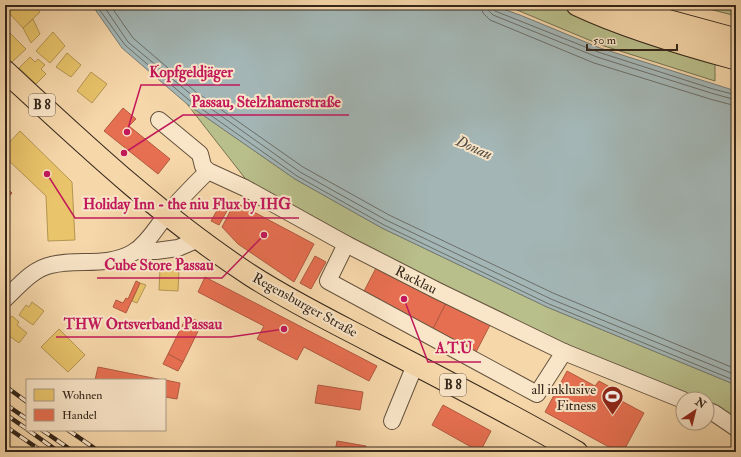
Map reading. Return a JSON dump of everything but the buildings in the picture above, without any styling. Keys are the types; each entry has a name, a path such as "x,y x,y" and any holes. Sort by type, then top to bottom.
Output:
{"main road":[{"path":"577,5 644,30 736,59"},
{"path":"611,5 736,39"},
{"path":"659,5 736,24"},
{"name":"Regensburger Straße","path":"6,73 79,140 138,191 199,239 251,276 289,298 577,452"}],"street":[{"path":"5,299 32,274 50,265 74,262 96,263 118,259 135,251 154,232 167,214 208,171 203,166 200,154 159,120"},
{"name":"Racklau","path":"208,171 245,188 346,244 438,291 564,352 675,397"},
{"path":"135,251 156,251 178,248 199,239"},
{"path":"346,244 328,281 537,394 564,352"},
{"path":"392,421 408,378 415,365"},
{"path":"715,414 736,428"}],"green space":[{"path":"505,5 557,5 587,19 715,63 715,81 601,45"},
{"path":"694,5 736,5 736,16 698,6"},
{"path":"187,104 295,179 382,228 547,307 736,385 736,420 715,409 715,391 675,392 567,346 441,285 248,182"}],"water":[{"name":"Donau","path":"92,5 491,5 520,15 600,48 736,91 736,385 547,307 382,228 295,179 187,104 122,48"}],"railway":[{"path":"5,386 26,401"},
{"path":"5,404 26,418"},
{"path":"5,414 26,428"},
{"path":"5,426 43,452"},
{"path":"29,431 59,452"},
{"path":"43,431 74,452"},
{"path":"69,431 100,452"}],"place":[{"name":"Kopfgeldjäger","path":"127,132"},
{"name":"Passau, Stelzhamerstraße","path":"124,153"},
{"name":"Holiday Inn - the niu Flux by IHG","path":"47,174"},
{"name":"Cube Store Passau","path":"264,235"},
{"name":"A.T.U","path":"404,299"},
{"name":"THW Ortsverband Passau","path":"284,329"},
{"name":"all inklusive Fitness","path":"612,416"}]}
